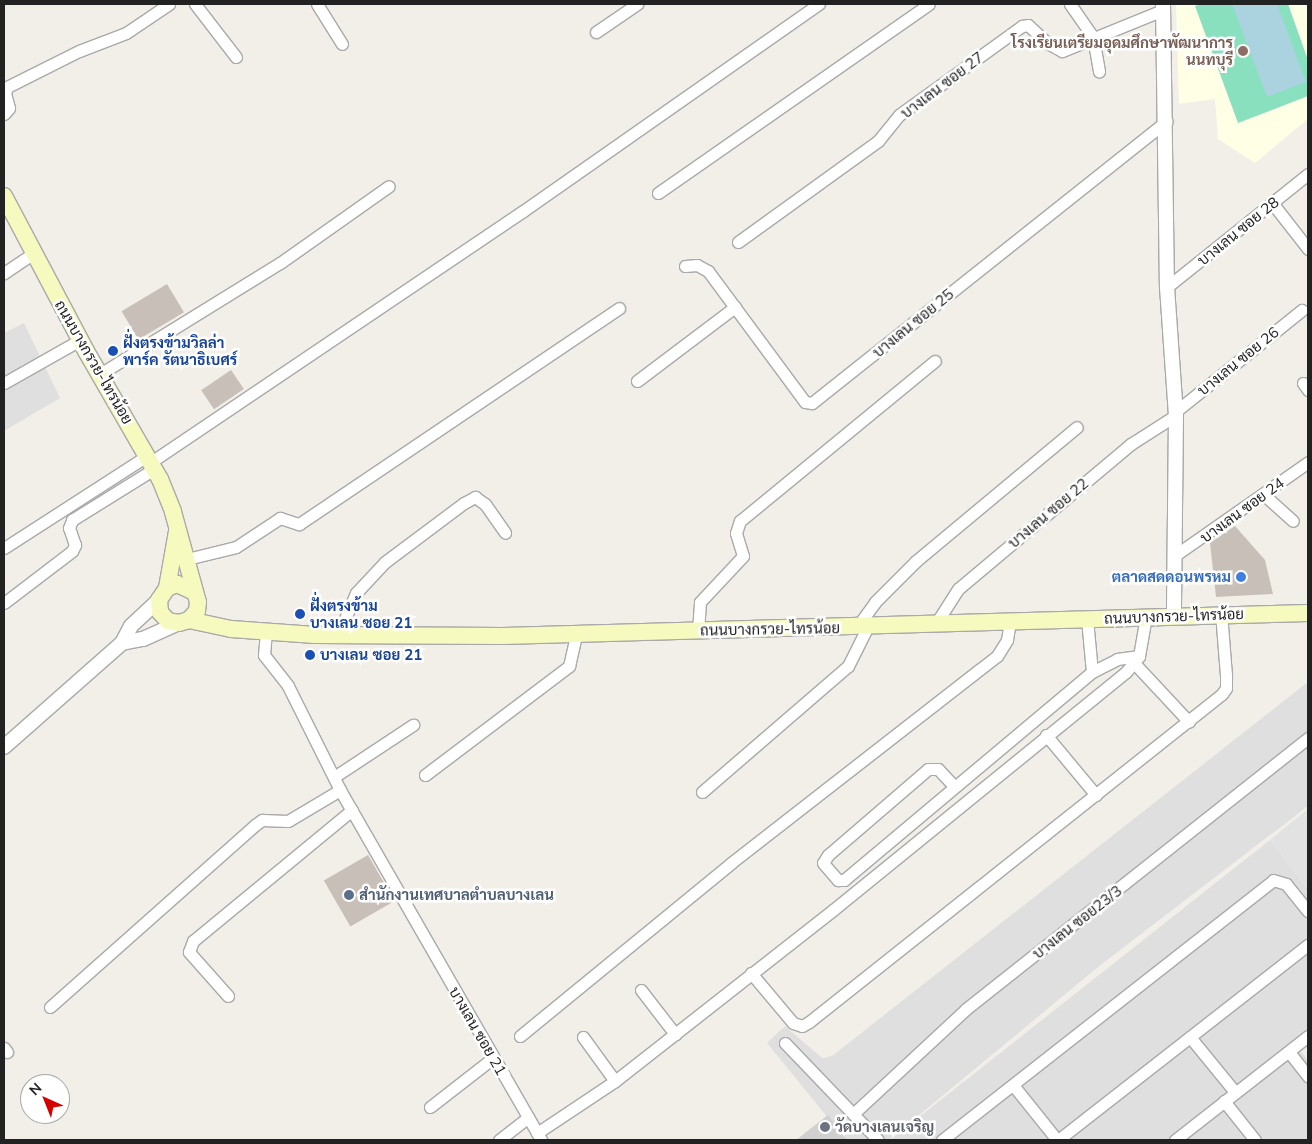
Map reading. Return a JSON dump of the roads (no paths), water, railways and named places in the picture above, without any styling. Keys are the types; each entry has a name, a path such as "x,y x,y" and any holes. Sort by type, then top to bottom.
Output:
{"main road":[{"name":"ถนนบางกรวย-ไทรน้อย","path":"4,196 80,340 151,462 173,512 196,597"},
{"name":"ถนนบางกรวย-ไทรน้อย","path":"163,594 177,531"},
{"path":"196,597 197,611 184,621 168,621 160,612 163,594 177,584 196,597 231,629"},
{"name":"ถนนบางกรวย-ไทรน้อย","path":"184,621 231,629 338,635 576,634 935,625 1221,613 1308,613"}],"street":[{"path":"4,114 9,108 5,93 7,88 126,33 169,4"},
{"path":"195,4 236,57"},
{"path":"317,4 342,44"},
{"path":"596,32 638,4"},
{"path":"4,603 72,551 75,545 69,528 72,520 151,462 523,211 819,4"},
{"path":"658,193 929,4"},
{"path":"1070,4 1094,37 1099,71"},
{"path":"1163,7 1167,286 1175,413 1174,615"},
{"name":"บางเลน ซอย 27","path":"738,242 878,141 899,115 1022,26 1028,25 1047,43 1062,51 1163,7"},
{"name":"บางเลน ซอย 25","path":"685,266 697,265 708,271 804,402 812,403 1166,120"},
{"name":"บางเลน ซอย 28","path":"1167,286 1308,174"},
{"path":"100,374 280,263 389,186"},
{"path":"1272,204 1308,249"},
{"path":"4,272 34,253"},
{"path":"637,381 735,307"},
{"path":"187,559 236,547 280,518 299,524 619,308"},
{"name":"บางเลน ซอย 26","path":"1175,413 1302,310"},
{"path":"4,383 80,340"},
{"path":"698,631 700,602 743,556 736,533 740,521 935,361"},
{"name":"บางเลน ซอย 22","path":"935,625 958,589 1131,444 1175,413"},
{"path":"702,792 848,666 862,627 875,602 916,560 1077,427"},
{"path":"4,548 151,462"},
{"name":"บางเลน ซอย 24","path":"1174,556 1308,462"},
{"path":"1263,494 1293,521"},
{"path":"338,635 356,593 385,562 464,503 475,497 485,504 505,533"},
{"path":"4,747 122,643 131,626 163,594"},
{"path":"751,973 793,1023 802,1026 1189,722 1226,688 1221,613"},
{"path":"539,1137 615,1081 833,910 1137,660 1146,617"},
{"path":"1087,619 1092,672"},
{"path":"122,643 143,639 184,621"},
{"path":"520,1036 731,863 997,656 1006,640 1010,622"},
{"name":"บางเลน ซอย 21","path":"266,632 264,655 288,686 340,790 539,1137"},
{"path":"425,775 569,666 576,634"},
{"path":"953,785 938,769 928,768 828,855 823,863 838,880 844,880 953,785 1092,672 1117,659 1137,660 1189,722"},
{"path":"334,777 413,725"},
{"path":"1046,735 1096,795"},
{"name":"บางเลน ซอย23/3","path":"853,1114 966,1009 1308,738"},
{"path":"50,1007 255,824 262,820 288,821 340,790"},
{"path":"228,996 189,952 193,941 352,810"},
{"path":"942,1140 1273,880 1286,884 1308,911"},
{"path":"1013,1085 1057,1140 1308,945"},
{"path":"641,990 675,1034"},
{"path":"1175,1140 1308,1036"},
{"path":"583,1037 615,1081"},
{"path":"1190,1037 1235,1092"},
{"path":"784,1043 878,1140"},
{"path":"1289,1052 1308,1076"},
{"path":"430,1107 494,1058"},
{"path":"1224,1101 1255,1140"},
{"path":"499,1140 528,1117"}],"water":[{"path":"1232,4 1277,4 1306,82 1267,97"}],"place":[{"name":"โรงเรียนเตรียมอุดมศึกษาพัฒนาการ นนทบุรี","path":"1243,51"},
{"name":"ฝั่งตรงข้ามวิลล่า พาร์ค รัตนาธิเบศร์","path":"113,351"},
{"name":"ตลาดสดดอนพรหม","path":"1241,577"},
{"name":"ฝั่งตรงข้าม บางเลน ซอย 21","path":"300,614"},
{"name":"บางเลน ซอย 21","path":"310,655"},
{"name":"สำนักงานเทศบาลตำบลบางเลน","path":"349,895"},
{"name":"วัดบางเลนเจริญ","path":"825,1127"}]}
